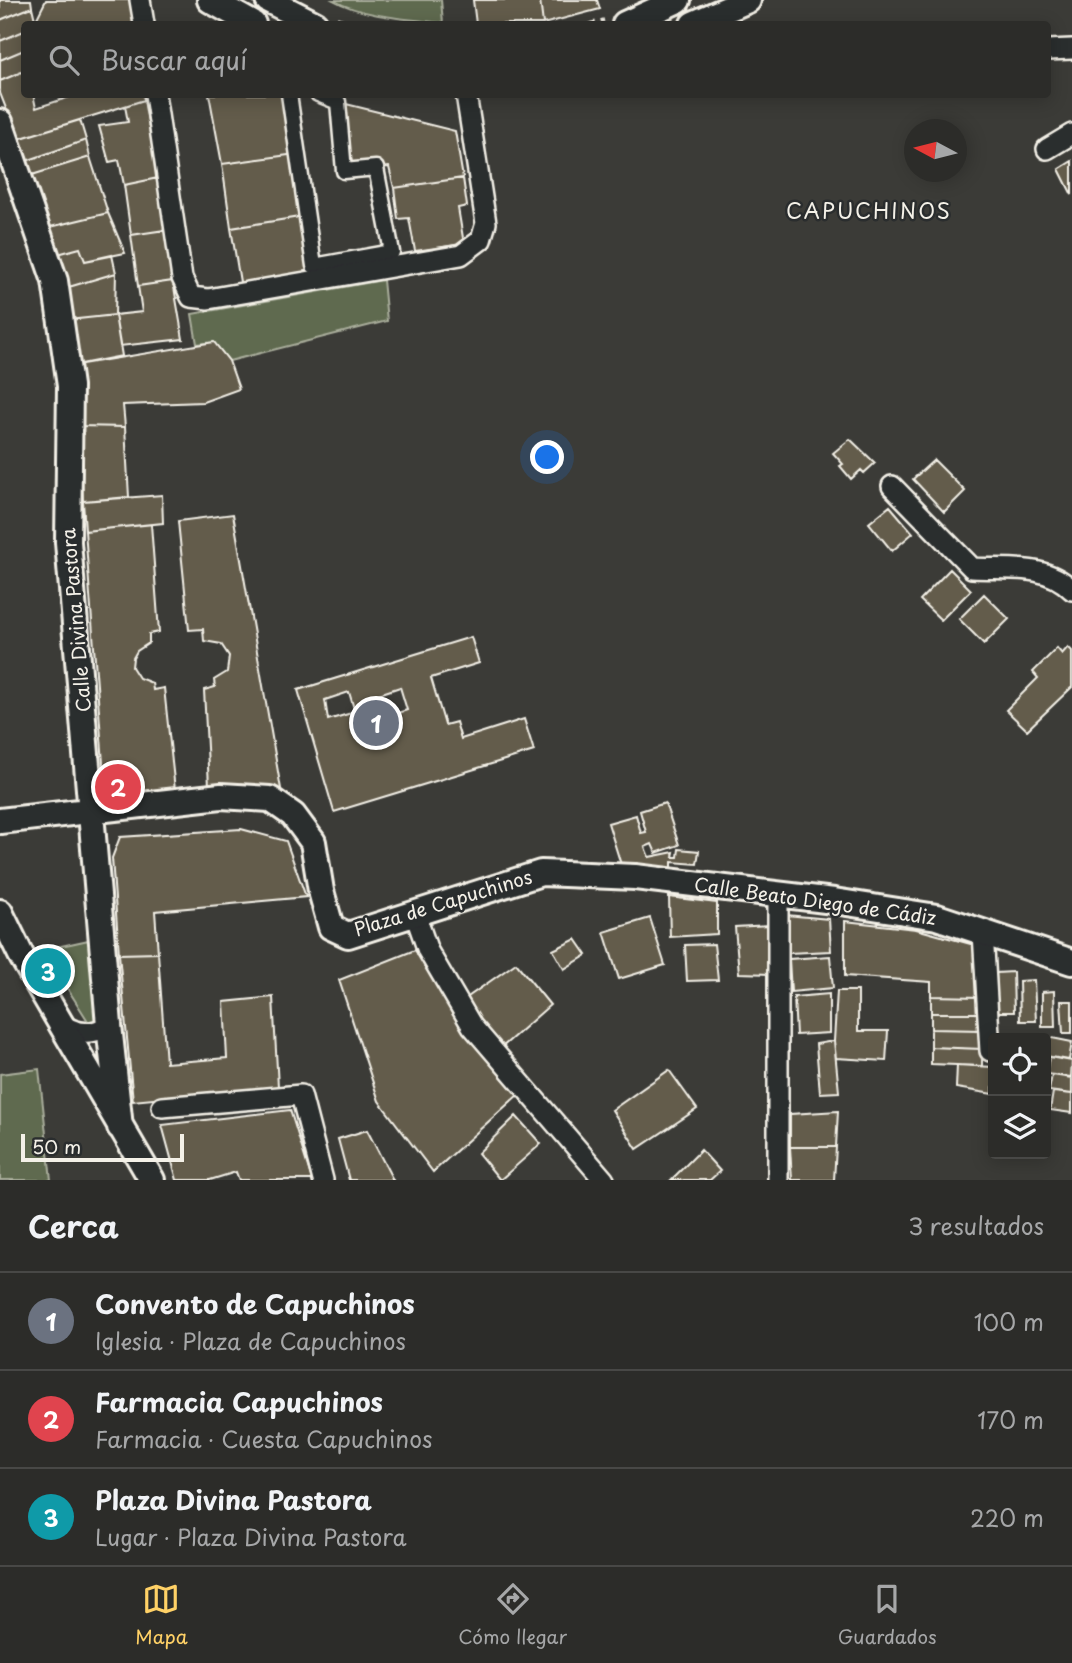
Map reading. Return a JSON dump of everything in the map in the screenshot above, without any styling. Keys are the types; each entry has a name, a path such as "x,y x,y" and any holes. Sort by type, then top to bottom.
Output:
{"street":[{"path":"140,0 144,21"},
{"path":"210,0 248,21"},
{"path":"268,0 309,21"},
{"path":"632,21 678,0"},
{"path":"700,21 748,0"},
{"path":"1051,50 1072,49"},
{"path":"156,98 182,278 191,297 208,299 461,255 481,240 486,223 467,98"},
{"path":"290,98 314,266 392,252 376,167 344,172 338,102 328,98"},
{"name":"Calle Divina Pastora","path":"0,122 55,281 68,373 68,542 120,1127"},
{"path":"1047,149 1072,134"},
{"path":"892,486 972,568 1043,571 1063,580 1072,590"},
{"name":"Plaza de Capuchinos","path":"93,811 221,796 270,799 293,815 313,842 321,891 331,927 348,935 541,873 635,877"},
{"path":"0,821 93,811"},
{"name":"Calle Beato Diego de Cádiz","path":"635,877 937,917 1072,962"},
{"path":"778,894 778,1180"},
{"path":"0,912 22,957 152,1180"},
{"path":"415,914 428,951 471,1026 604,1180"},
{"path":"983,932 989,1033"},
{"path":"63,1025 74,1031 88,1033 98,1032 109,1025"},
{"path":"162,1107 301,1095 323,1180"}],"green space":[{"path":"333,0 441,0 443,21 372,14"},
{"path":"383,280 387,321 229,361 214,342 197,344 192,314"},
{"path":"93,939 97,1021 88,1021 43,950"},
{"path":"39,1069 51,1180 0,1180 0,1074"}],"building":[{"path":"0,0 31,0 32,7 0,20"},
{"path":"46,0 130,0 135,21 36,21"},
{"path":"473,0 540,0 543,21 476,21"},
{"path":"540,0 597,0 600,9 554,21 543,21"},
{"path":"32,7 35,21 21,21 21,32 0,41 0,20"},
{"path":"21,32 21,51 0,60 0,41"},
{"path":"21,51 21,72 0,81 0,60"},
{"path":"21,72 21,98 34,98 36,108 67,98 144,100 18,139 0,93 0,81"},
{"path":"210,98 289,98 296,154 222,164"},
{"path":"144,100 158,178 124,185 119,160 109,162 99,126 128,122 125,106"},
{"path":"338,102 455,131 463,178 394,188 389,167 344,171"},
{"path":"80,120 86,140 26,161 18,139"},
{"path":"86,140 90,157 32,175 26,161"},
{"path":"296,154 306,216 231,228 222,164"},
{"path":"90,157 108,213 46,228 32,175"},
{"path":"1072,161 1072,195 1059,169"},
{"path":"158,178 165,230 131,235 124,185"},
{"path":"463,178 467,206 458,208 464,244 415,251 409,218 398,219 394,188"},
{"path":"108,213 125,253 85,261 80,248 54,255 46,228"},
{"path":"306,216 315,274 241,288 231,228"},
{"path":"165,230 173,281 138,286 131,235"},
{"path":"80,248 85,261 112,255 116,273 62,289 54,255"},
{"path":"116,273 115,315 69,320 62,289"},
{"path":"173,281 183,339 120,346 115,315 142,312 138,286"},
{"path":"115,315 122,356 76,365 69,320"},
{"path":"214,342 229,361 239,389 203,402 123,405 125,427 79,426 76,365"},
{"path":"79,426 125,427 129,497 83,501"},
{"path":"850,439 875,463 864,473 861,470 851,479 833,453"},
{"path":"934,460 965,491 944,512 913,479"},
{"path":"162,495 163,523 85,531 83,501"},
{"path":"890,506 913,533 892,551 869,523"},
{"path":"233,514 281,789 123,803 105,789 85,531 151,524 159,632 149,634 149,643 137,651 132,667 139,678 152,683 153,690 164,688 175,790 209,786 204,690 215,687 214,680 227,672 229,656 221,644 204,641 203,629 189,630 178,521"},
{"path":"950,569 971,590 941,620 920,600"},
{"path":"984,594 1009,619 984,644 959,619"},
{"path":"471,637 479,663 431,678 445,725 456,722 461,739 524,719 534,751 334,812 298,690","holes":["400,687 407,710 383,718 376,695","349,692 355,712 328,720 325,700"]},
{"path":"1068,647 1072,651 1072,687 1027,730 1006,710 1038,678 1033,672 1057,648 1062,654"},
{"path":"665,803 679,845 656,853 652,844 645,847 649,857 674,852 673,857 678,857 679,849 699,851 697,864 672,862 672,873 623,871 608,823 636,815 641,833 646,832 640,811"},
{"path":"241,829 286,841 306,897 155,911 158,953 119,954 112,858 120,837"},
{"path":"669,897 717,903 717,934 670,937"},
{"path":"786,915 829,919 831,951 788,953"},
{"path":"650,918 665,965 619,979 604,932"},
{"path":"845,921 916,929 978,946 981,997 931,996 931,982 845,976"},
{"path":"769,925 771,974 739,973 735,927"},
{"path":"576,939 587,955 564,969 553,950"},
{"path":"714,944 718,980 687,981 685,945"},
{"path":"415,950 466,1033 519,1094 433,1172 379,1101 339,980"},
{"path":"158,953 166,1063 227,1058 224,1002 273,997 278,1087 133,1101 119,954"},
{"path":"830,956 833,988 791,992 789,959"},
{"path":"516,963 550,1005 501,1048 465,999"},
{"path":"1013,972 1014,1012 997,1012 996,973"},
{"path":"1034,980 1036,1021 1020,1021 1019,981"},
{"path":"837,991 858,991 858,1031 888,1031 886,1061 836,1058 834,1041"},
{"path":"1054,991 1055,1027 1042,1027 1042,992"},
{"path":"829,994 829,1033 796,1035 794,997"},
{"path":"931,996 981,997 981,1013 931,1013"},
{"path":"1061,1001 1072,1001 1072,1033 1063,1033"},
{"path":"931,1013 981,1013 982,1030 931,1029"},
{"path":"931,1029 982,1030 982,1049 931,1047"},
{"path":"1051,1038 1072,1042 1069,1060 1051,1057"},
{"path":"834,1041 839,1092 820,1093 816,1044"},
{"path":"931,1047 982,1049 982,1066 931,1064"},
{"path":"1051,1057 1072,1061 1071,1077 1051,1075"},
{"path":"957,1065 988,1067 988,1093 956,1088"},
{"path":"669,1070 697,1109 637,1149 612,1110"},
{"path":"1052,1075 1072,1078 1072,1094 1051,1091"},
{"path":"1053,1092 1072,1094 1072,1113 1051,1110"},
{"path":"290,1110 312,1180 239,1180 236,1172 210,1180 177,1180 162,1125"},
{"path":"838,1111 836,1147 790,1147 790,1114"},
{"path":"516,1116 541,1144 500,1180 478,1153"},
{"path":"367,1130 393,1180 349,1180 338,1139"},
{"path":"790,1147 836,1147 834,1180 792,1180"},
{"path":"701,1150 720,1171 710,1180 671,1180"}],"place":[{"name":"Convento de Capuchinos","path":"376,723"},
{"name":"Farmacia Capuchinos","path":"118,787"},
{"name":"Plaza Divina Pastora","path":"48,971"}],"district":[{"name":"CAPUCHINOS","path":"869,212"}]}
